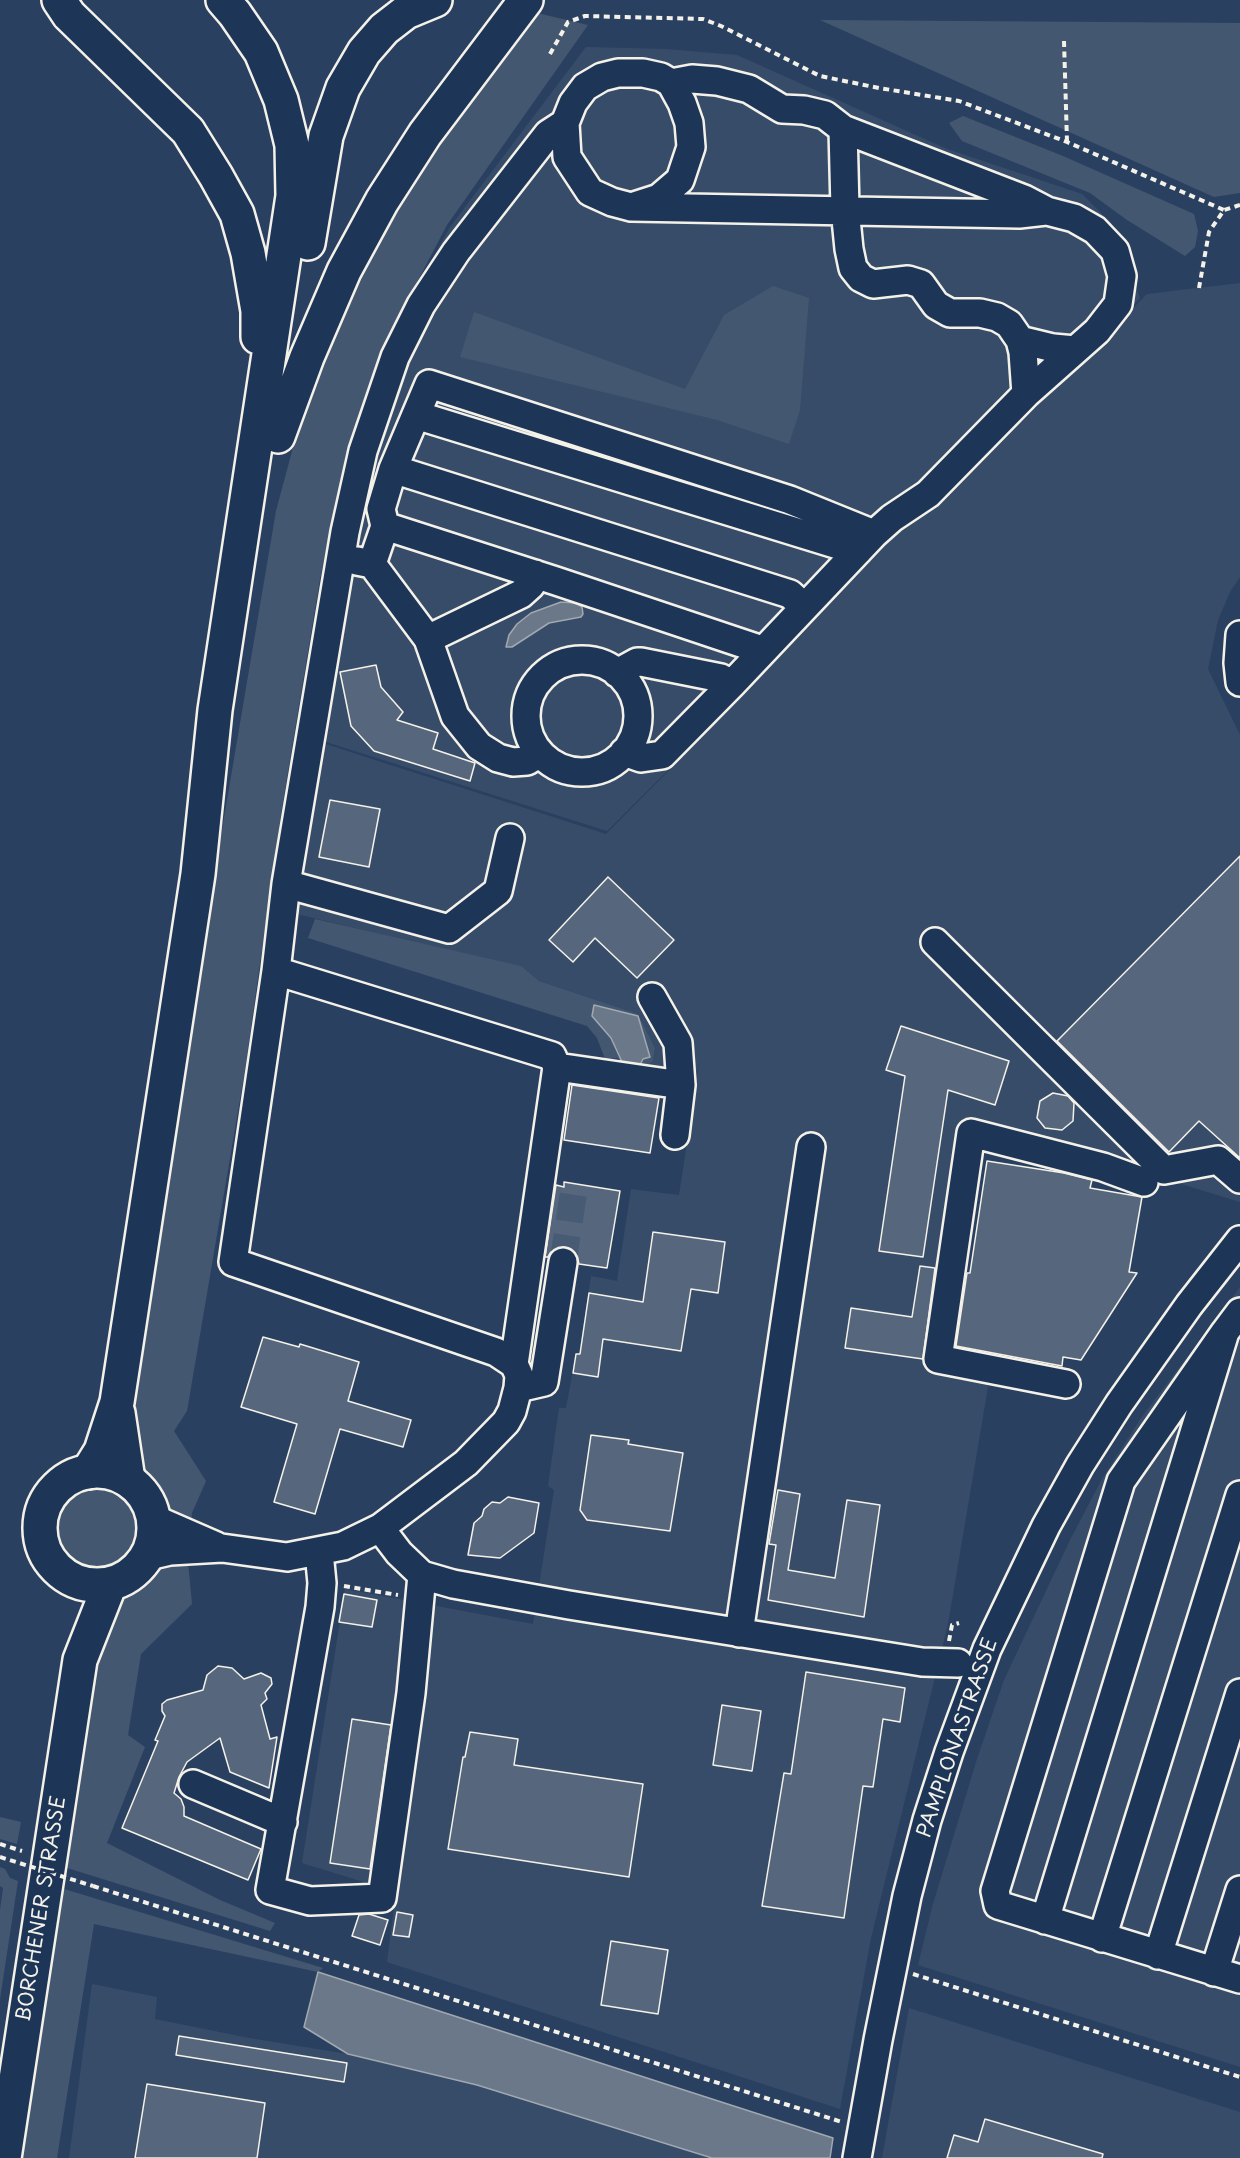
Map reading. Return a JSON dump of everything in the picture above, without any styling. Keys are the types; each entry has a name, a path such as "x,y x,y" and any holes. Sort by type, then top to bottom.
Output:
{"main road":[{"path":"58,0 69,15 188,131 237,214 248,253 258,311 259,351 252,459"},
{"path":"88,1472 101,1450 117,1402 198,873 215,710 293,196 291,145 281,100 261,52 223,0"},
{"path":"198,873 234,714 326,136 343,87 364,52 384,29 406,12 435,0"},
{"path":"278,436 307,357 344,271 382,201 425,134 526,0"},
{"path":"117,1402 128,1480"},
{"path":"88,1472 109,1473 128,1480 145,1497 154,1519 154,1538 148,1556 138,1569 110,1584 97,1586 71,1579 57,1568 46,1554 41,1537 41,1519 47,1502 57,1488 71,1478 88,1472"},
{"name":"BORCHENER STRASSE","path":"71,1579 80,1660"},
{"name":"BORCHENER STRASSE","path":"4,2158 80,1660 110,1584"}],"street":[{"path":"631,207 659,198 680,180 691,147 689,123 682,103 671,84 661,77 643,72 618,73 602,77 585,87 573,103 565,123 567,157 590,192 612,202 631,207 845,209 1019,214 1047,211"},
{"path":"624,752 641,758 662,755 866,542 892,518 928,494 1026,394 1096,331 1118,304 1122,276 1114,251 1095,230 1074,218 1047,211 1024,199 843,129 825,115 804,110 782,109 749,89 717,81 692,79 671,84"},
{"path":"563,1262 544,1382 516,1376 496,1353 233,1262 276,971 286,884 340,559 363,451 395,357 421,305 456,252 548,134 565,123"},
{"path":"843,129 845,209 853,268 861,278 873,284 908,280 921,284 936,305 950,312 980,313 997,317 1009,324 1020,340 1023,352 1026,394"},
{"path":"1020,340 1053,348 1075,350"},
{"path":"372,564 385,526 381,509 393,469 429,384 790,500 866,542"},
{"path":"393,469 790,594 804,607"},
{"path":"385,526 762,650"},
{"path":"340,559 372,564 428,639 455,716 479,746 498,758 513,762 527,761 540,753"},
{"path":"428,639 520,594 531,585 535,574"},
{"path":"1240,634 1238,663 1240,682"},
{"path":"583,660 595,662 617,673 632,693 637,711 635,730 624,752 605,767 580,772 556,766 540,753 531,739 526,715 528,702 539,680 559,665 583,660"},
{"path":"617,673 641,662 721,678 732,684"},
{"path":"286,884 449,929 498,891 510,838"},
{"path":"935,942 1164,1170 1218,1160 1240,1179"},
{"path":"148,1556 170,1551 222,1548 287,1557 343,1546 380,1528 466,1463 509,1417 557,1067 552,1056 276,971"},
{"path":"652,997 678,1043 681,1085 675,1135"},
{"path":"557,1067 681,1085"},
{"path":"1066,1384 938,1359 971,1133 1103,1167 1143,1182"},
{"path":"739,1633 811,1147"},
{"name":"PAMPLONASTRASSE","path":"857,2158 907,1896 927,1820 949,1752 987,1649 1046,1526 1080,1465 1119,1404 1189,1305 1236,1252"},
{"path":"1045,1920 1233,1322"},
{"path":"1233,1322 1121,1481 995,1890 998,1905 1240,1979"},
{"path":"1102,1938 1240,1495"},
{"path":"154,1519 222,1548"},
{"path":"380,1528 399,1553 422,1575 453,1584 922,1662 958,1663"},
{"path":"319,1552 322,1583 321,1607 270,1890 310,1901 382,1898 411,1693 422,1575"},
{"path":"1158,1955 1240,1693"},
{"path":"193,1784 283,1822"},
{"path":"1214,1972 1240,1890"}],"path":[{"path":"550,54 568,22 585,16 703,19 820,76 958,101 1067,142 1224,210"},
{"path":"1064,41 1067,142"},
{"path":"1199,288 1209,232 1224,210 1240,205"},
{"path":"952,1625 959,1623"},
{"path":"0,1844 22,1851"},
{"path":"0,1857 843,2122 863,2126"},
{"path":"910,1973 1240,2077"}],"shaded area":[{"path":"537,13 588,25 447,225 385,343 346,455 320,579 281,814 245,1070 187,1411 174,1431 206,1481 192,1513 191,1526 172,1514 146,1477 132,1444 136,1378 208,912 276,511 311,380 354,277 389,215 471,98"},
{"path":"820,20 1240,23 1240,193 1214,197"},
{"path":"586,47 665,49 737,55 947,149 1082,194 1111,223 1140,298 997,447 1147,294 1240,283 1240,577 1230,592 1218,620 1208,669 1240,735 1240,1202 979,1122 942,1373 989,1381 948,1624 871,1938 840,2109 387,1962 396,1892 302,1863 345,1589 533,1624 554,1490 548,1486 559,1408 566,1408 576,1354 579,1354 591,1276 617,1281 631,1189 679,1195 700,1058 697,1072 649,1065 653,1061 655,1048 638,1014 539,981 524,969 297,914 319,742 606,834 757,682 607,831 320,740 355,535 332,528 348,455 386,343 450,227"},
{"path":"963,116 1063,156 1194,214 1198,231 1195,247 1185,256 1127,220 1090,193 962,141 949,123"},
{"path":"773,286 809,298 800,410 789,444 717,420 460,357 474,312 685,389 724,315"},
{"path":"561,602 576,603 582,607 583,614 581,617 549,623 512,647 506,647 509,635 517,624 531,613"},
{"path":"315,919 521,966 539,981 638,1014 655,1048 653,1061 640,1071 627,1070 618,1058 605,1059 597,1038 587,1026 308,938"},
{"path":"594,1005 638,1016 650,1057 643,1059 640,1065 635,1067 623,1064 611,1038 592,1016"},
{"path":"1240,1287 1240,2067 918,1965 933,1904 977,1759 1004,1680 1071,1538 1102,1479 1141,1418"},
{"path":"97,1485 122,1492 134,1504 141,1529 134,1554 122,1566 97,1573 72,1566 60,1554 53,1529 60,1504 72,1492"},
{"path":"188,1562 192,1604 141,1654 128,1735 145,1747 107,1843 220,1900 275,1923 270,1931 64,1867 99,1643 109,1612 125,1594 144,1584 160,1568"},
{"path":"0,1817 21,1822 17,1844 0,1839"},
{"path":"0,1867 5,1869 10,1878 18,1881 0,1999 0,1910 3,1888 0,1886"},
{"path":"61,1888 323,1968 318,1972 94,1924 57,2158 22,2158"},
{"path":"318,1972 833,2138 830,2158 712,2158 477,2085 348,2054 304,2027"},
{"path":"92,1984 157,1997 155,2019 249,2038 348,2054 477,2085 712,2158 69,2158"},
{"path":"909,2008 1240,2112 1240,2158 882,2158"}],"building":[{"path":"376,665 381,687 403,712 397,720 438,733 433,749 475,763 470,781 374,751 351,726 340,672"},
{"path":"330,800 380,809 369,867 319,857"},
{"path":"1240,856 1240,1158 1199,1121 1169,1152 1057,1041"},
{"path":"608,877 674,940 637,978 595,938 573,962 549,940"},
{"path":"901,1026 1009,1061 995,1105 948,1090 923,1257 879,1251 905,1076 886,1070"},
{"path":"572,1085 659,1098 650,1153 564,1140"},
{"path":"1053,1093 1068,1096 1074,1103 1073,1121 1062,1130 1045,1128 1037,1118 1040,1101"},
{"path":"987,1161 1064,1173 1092,1180 1090,1188 1142,1197 1129,1272 1137,1273 1081,1360 1063,1357 1062,1366 956,1346"},
{"path":"564,1182 620,1191 607,1268 579,1264 572,1249 566,1247 557,1248 545,1257 556,1185 564,1187"},
{"path":"653,1232 725,1242 718,1293 691,1289 681,1351 603,1339 598,1377 573,1373 576,1354 580,1354 589,1293 643,1302"},
{"path":"920,1266 935,1268 923,1359 845,1348 851,1308 912,1317"},
{"path":"263,1337 299,1347 300,1344 359,1362 348,1401 411,1420 403,1447 340,1429 315,1514 274,1502 297,1424 241,1407"},
{"path":"591,1435 629,1440 628,1444 683,1453 670,1531 587,1520 580,1510"},
{"path":"778,1490 800,1494 788,1570 835,1578 847,1500 880,1505 864,1617 768,1600 776,1545 769,1544"},
{"path":"508,1497 539,1503 534,1533 500,1558 468,1555 474,1523 492,1502 500,1503"},
{"path":"344,1594 377,1600 372,1627 339,1622"},
{"path":"218,1666 232,1668 244,1679 261,1673 271,1678 272,1684 265,1693 267,1699 261,1705 270,1739 277,1737 269,1788 230,1772 220,1738 187,1762 174,1793 181,1799 184,1816 261,1849 248,1880 122,1828 158,1741 155,1740 165,1716 162,1704 167,1700 203,1690 207,1675"},
{"path":"806,1672 905,1688 900,1722 883,1719 873,1787 863,1786 844,1918 762,1906 784,1773 791,1774"},
{"path":"722,1705 761,1711 752,1771 713,1765"},
{"path":"352,1719 391,1725 370,1869 330,1863"},
{"path":"470,1732 518,1739 514,1765 643,1784 629,1877 448,1849 463,1757 465,1757"},
{"path":"397,1912 413,1915 409,1937 393,1935"},
{"path":"369,1914 388,1920 380,1945 352,1936 359,1915"},
{"path":"611,1941 668,1950 658,2014 601,2005"},
{"path":"179,2036 347,2063 344,2082 176,2055"},
{"path":"147,2084 265,2103 257,2158 135,2158"},
{"path":"985,2119 1103,2154 1102,2158 947,2158 954,2135 978,2142"}],"tunnel":[{"path":"563,1262 575,1184"}]}
